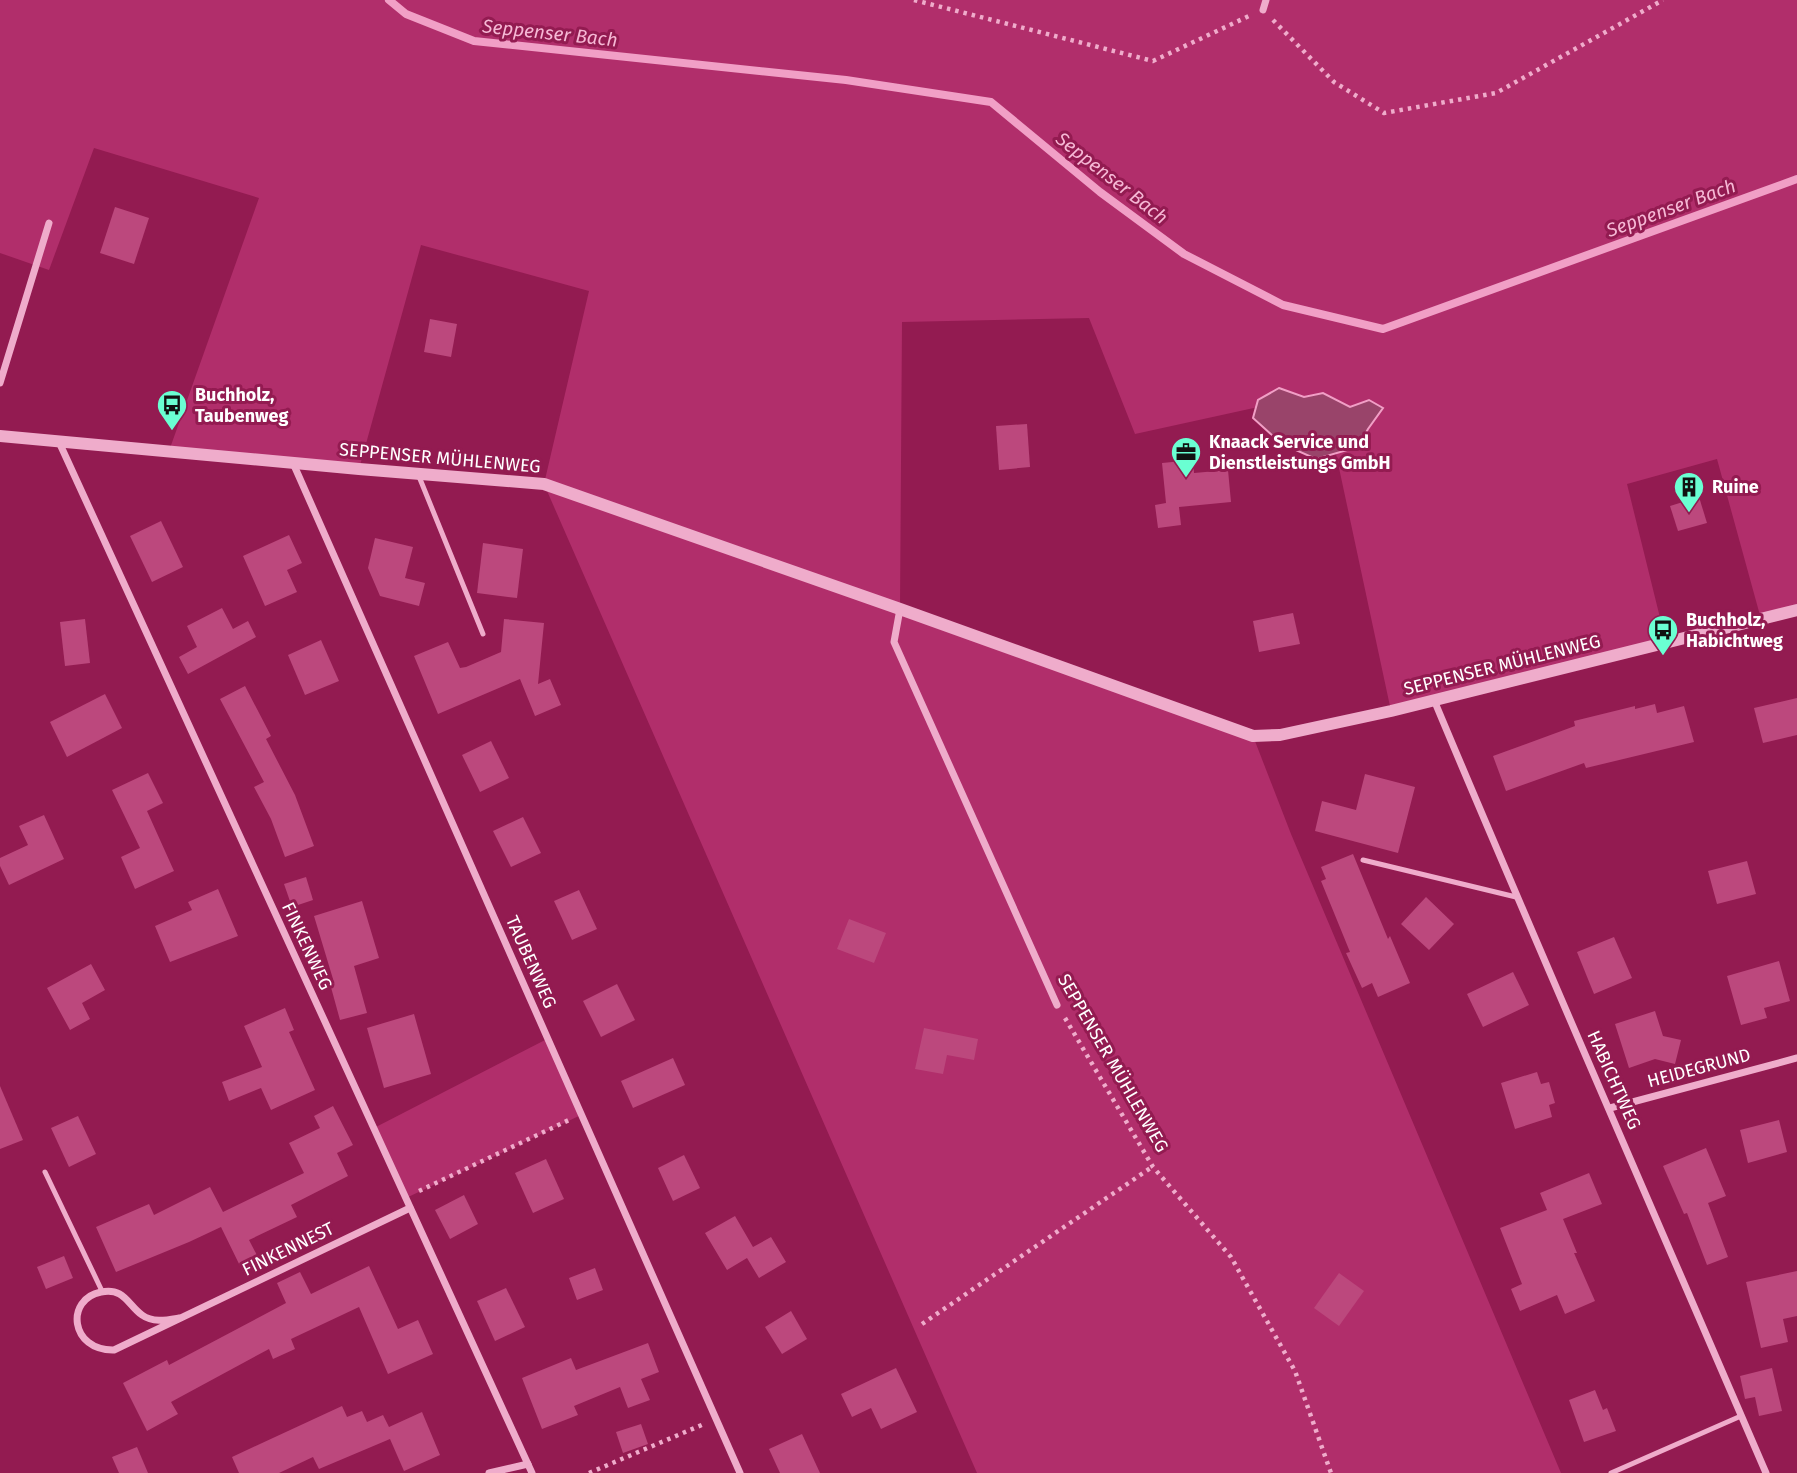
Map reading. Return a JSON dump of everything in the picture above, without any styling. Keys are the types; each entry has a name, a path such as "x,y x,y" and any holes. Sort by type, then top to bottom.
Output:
{"street":[{"path":"1263,10 1266,0"},
{"path":"0,383 49,223"},
{"name":"SEPPENSER MÜHLENWEG","path":"0,436 544,484 1252,736 1280,735 1434,700 1797,610"},
{"name":"FINKENWEG","path":"59,441 532,1473"},
{"name":"TAUBENWEG","path":"293,463 740,1473"},
{"name":"SEPPENSER MÜHLENWEG","path":"900,609 894,642 1057,1005"},
{"name":"HABICHTWEG","path":"1434,700 1516,897 1610,1108 1766,1473"},
{"name":"HEIDEGRUND","path":"1610,1108 1797,1058"},
{"name":"FINKENNEST","path":"179,1318 164,1321 152,1319 140,1314 122,1295 113,1291 92,1295 83,1303 77,1326 81,1337 89,1345 101,1350 114,1350 410,1208"},
{"path":"489,1473 528,1464"}],"lane":[{"path":"418,474 483,634"},
{"path":"1363,860 1516,897"},
{"path":"45,1172 102,1292"},
{"path":"1611,1473 1741,1416"}],"path":[{"path":"914,0 1153,61 1263,10 1334,82 1384,113 1496,93 1663,0"},
{"name":"SEPPENSER MÜHLENWEG","path":"1057,1005 1153,1167 1231,1257 1295,1371 1331,1473"},
{"path":"405,1198 581,1115"},
{"path":"922,1324 1153,1167"},
{"path":"589,1473 716,1419"}],"shaded area":[{"path":"0,0 1797,0 1797,610 1761,619 1717,459 1627,484 1666,642 1391,711 1323,393 1135,434 1089,318 902,322 900,608 1253,736 1291,834 1561,1473 977,1473 544,484 589,291 421,245 359,469 169,451 259,198 94,148 49,270 0,253"},
{"path":"1279,388 1304,397 1323,393 1350,407 1369,400 1383,408 1358,447 1316,459 1282,444 1253,418 1258,400"},
{"path":"547,1039 581,1115 406,1198 374,1128"}],"building":[{"path":"115,207 149,218 134,264 100,253"},
{"path":"430,319 457,324 451,357 424,352"},
{"path":"1027,424 1030,467 999,470 996,426"},
{"path":"1193,460 1194,473 1228,470 1231,502 1179,507 1181,525 1158,528 1155,505 1166,503 1162,463"},
{"name":"Ruine","path":"1699,497 1707,523 1678,531 1670,506"},
{"path":"161,521 183,567 152,582 130,536"},
{"path":"289,535 302,563 287,570 297,592 265,606 243,556"},
{"path":"375,538 413,547 405,578 425,583 419,606 380,596 368,568"},
{"path":"483,543 523,549 517,598 477,593"},
{"path":"222,608 233,629 248,621 256,637 188,674 179,657 197,647 187,626"},
{"path":"1293,613 1300,644 1259,652 1253,621"},
{"path":"85,619 90,663 65,666 60,622"},
{"path":"504,619 544,623 538,684 550,679 561,705 535,716 520,679 438,714 414,656 448,642 460,668 466,667 501,652"},
{"path":"321,640 339,681 305,695 288,655"},
{"path":"245,686 271,736 266,739 295,795 314,846 285,857 271,819 254,787 264,782 220,699"},
{"path":"105,694 122,728 67,757 50,722"},
{"path":"1797,698 1797,735 1763,743 1754,708"},
{"path":"1655,704 1657,713 1684,706 1694,742 1586,768 1584,763 1506,791 1493,756 1575,726 1574,721 1635,706 1635,709"},
{"path":"491,741 509,778 480,792 462,755"},
{"path":"148,773 163,803 147,811 174,871 135,889 121,857 140,848 112,790"},
{"path":"1365,774 1415,787 1398,853 1315,831 1322,801 1356,810"},
{"path":"44,815 64,859 9,885 0,866 0,858 28,845 19,826"},
{"path":"523,817 541,853 511,867 493,831"},
{"path":"1353,854 1388,939 1390,936 1410,983 1378,997 1372,983 1362,988 1346,953 1350,952 1321,881 1326,879 1321,867"},
{"path":"1747,861 1756,894 1717,904 1708,871"},
{"path":"306,877 313,900 292,907 284,884"},
{"path":"218,889 238,936 170,962 155,926 192,910 188,902"},
{"path":"579,890 597,929 572,940 554,901"},
{"path":"1426,897 1454,924 1429,950 1401,924"},
{"path":"362,901 379,958 354,966 367,1013 340,1020 329,980 333,979 314,916"},
{"path":"849,919 886,933 874,963 837,949"},
{"path":"1614,937 1632,978 1594,994 1577,952"},
{"path":"1779,961 1790,1001 1764,1008 1767,1018 1741,1025 1727,976"},
{"path":"91,964 105,990 82,1003 90,1019 70,1030 47,988"},
{"path":"1513,972 1529,1005 1483,1027 1467,994"},
{"path":"617,984 635,1020 601,1037 583,1001"},
{"path":"285,1008 294,1030 289,1032 315,1090 271,1110 261,1088 229,1101 222,1082 262,1067 244,1026"},
{"path":"1655,1011 1663,1036 1681,1040 1675,1064 1655,1059 1629,1068 1615,1024"},
{"path":"414,1014 431,1074 384,1088 367,1028"},
{"path":"924,1028 978,1039 974,1060 947,1055 943,1074 915,1069"},
{"path":"673,1058 685,1085 633,1108 621,1081"},
{"path":"1537,1072 1541,1084 1549,1082 1555,1103 1549,1105 1552,1117 1515,1129 1501,1083"},
{"path":"0,1086 23,1140 0,1149"},
{"path":"333,1106 353,1145 337,1153 348,1176 291,1205 297,1217 249,1240 261,1263 243,1272 221,1227 116,1272 96,1227 149,1204 154,1215 210,1187 223,1212 304,1173 289,1143 320,1128 314,1116"},
{"path":"78,1116 96,1154 69,1167 51,1128"},
{"path":"1779,1120 1787,1152 1748,1163 1740,1130"},
{"path":"1706,1148 1726,1196 1708,1203 1728,1257 1707,1265 1687,1213 1684,1214 1663,1166"},
{"path":"684,1155 700,1188 673,1201 658,1168"},
{"path":"546,1159 564,1199 533,1213 515,1173"},
{"path":"1589,1173 1602,1204 1563,1219 1577,1253 1574,1253 1595,1301 1565,1314 1557,1295 1520,1311 1511,1289 1522,1284 1500,1228 1547,1210 1540,1193"},
{"path":"464,1195 478,1224 450,1239 435,1210"},
{"path":"735,1216 753,1247 771,1237 786,1262 759,1278 747,1258 727,1270 705,1233"},
{"path":"64,1256 73,1278 46,1289 37,1267"},
{"path":"369,1266 398,1329 418,1320 433,1354 388,1374 359,1307 291,1339 295,1349 273,1359 269,1349 171,1402 178,1414 147,1431 123,1383 167,1360 169,1365 286,1303 277,1283 300,1272 311,1294"},
{"path":"595,1268 603,1290 577,1300 569,1278"},
{"path":"1797,1271 1797,1316 1783,1319 1788,1342 1761,1348 1746,1282"},
{"path":"1339,1273 1364,1291 1339,1326 1314,1308"},
{"path":"506,1288 525,1327 495,1341 477,1301"},
{"path":"791,1311 807,1339 782,1354 765,1327"},
{"path":"648,1343 659,1372 641,1379 650,1400 628,1408 620,1387 574,1406 578,1415 542,1429 522,1378 571,1358 576,1370"},
{"path":"896,1368 917,1412 881,1429 871,1408 852,1417 841,1394"},
{"path":"1772,1368 1782,1411 1759,1416 1755,1397 1745,1399 1740,1376"},
{"path":"1595,1390 1603,1410 1607,1408 1616,1431 1584,1442 1569,1400"},
{"path":"342,1406 347,1417 362,1411 367,1422 383,1415 389,1427 422,1412 440,1455 404,1471 390,1439 319,1469 313,1457 279,1473 239,1473 232,1457"},
{"path":"641,1424 648,1444 623,1453 616,1432"},
{"path":"802,1434 820,1473 780,1473 769,1449"},
{"path":"137,1447 148,1473 119,1473 112,1457"}],"waterway":[{"name":"Seppenser Bach","path":"389,0 406,14 474,41 846,80 991,102 1100,192 1184,254 1283,305 1383,329 1797,179"}],"place":[{"name":"Buchholz, Taubenweg","path":"172,432"},
{"name":"Knaack Service und Dienstleistungs GmbH","path":"1186,479"},
{"name":"Ruine","path":"1689,514"},
{"name":"Buchholz, Habichtweg","path":"1663,657"}]}
